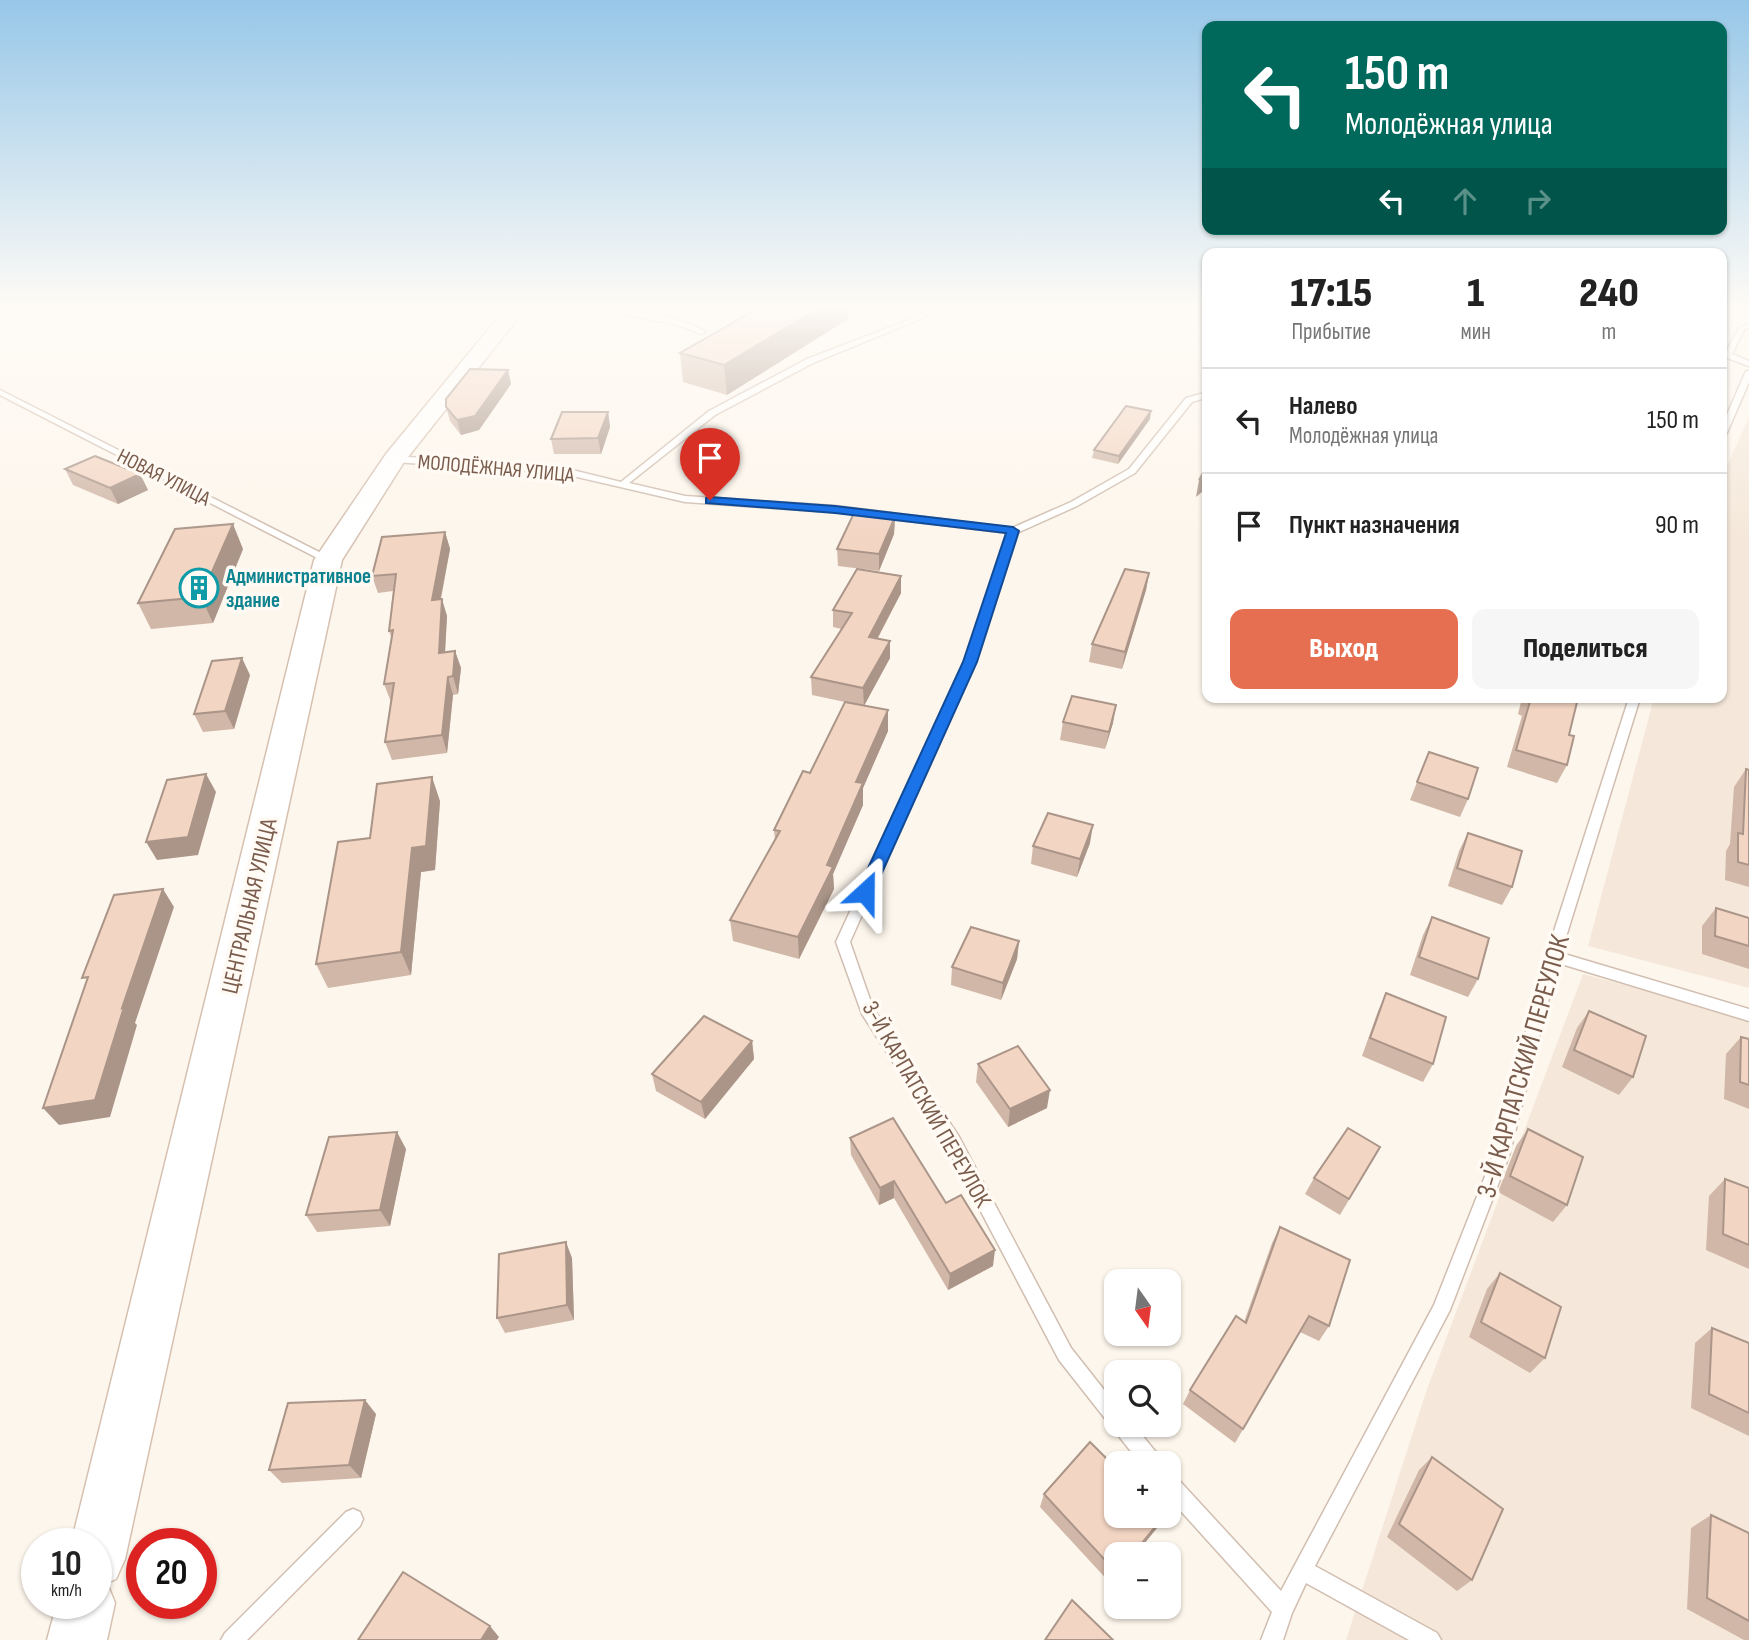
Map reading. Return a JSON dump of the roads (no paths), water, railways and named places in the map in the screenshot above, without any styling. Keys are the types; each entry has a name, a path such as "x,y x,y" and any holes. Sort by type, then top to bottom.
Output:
{"street":[{"name":"ЦЕНТРАЛЬНАЯ УЛИЦА","path":"103,1528 328,560 394,459 453,385"},
{"path":"77,1640 82,1619"}],"lane":[{"path":"622,485 712,413 766,385"},
{"path":"1727,424 1744,385"},
{"name":"НОВАЯ УЛИЦА","path":"0,392 328,560"},
{"path":"1013,531 1074,504 1132,471 1189,400 1202,396"},
{"name":"МОЛОДЁЖНАЯ УЛИЦА","path":"394,459 560,470 685,499 835,509 1013,531"},
{"name":"3-Й КАРПАТСКИЙ ПЕРЕУЛОК","path":"1013,531 970,662 843,942 867,1010 952,1140 1065,1354 1104,1404"},
{"name":"3-Й КАРПАТСКИЙ ПЕРЕУЛОК","path":"1272,1640 1283,1609 1441,1310 1501,1156 1553,957 1633,703"},
{"path":"1553,957 1749,1015"},
{"path":"1131,1437 1142,1451"},
{"path":"1181,1497 1283,1609"},
{"path":"232,1640 353,1520"},
{"path":"1303,1570 1430,1640"}],"place":[{"name":"Административное здание","path":"199,588"}]}
